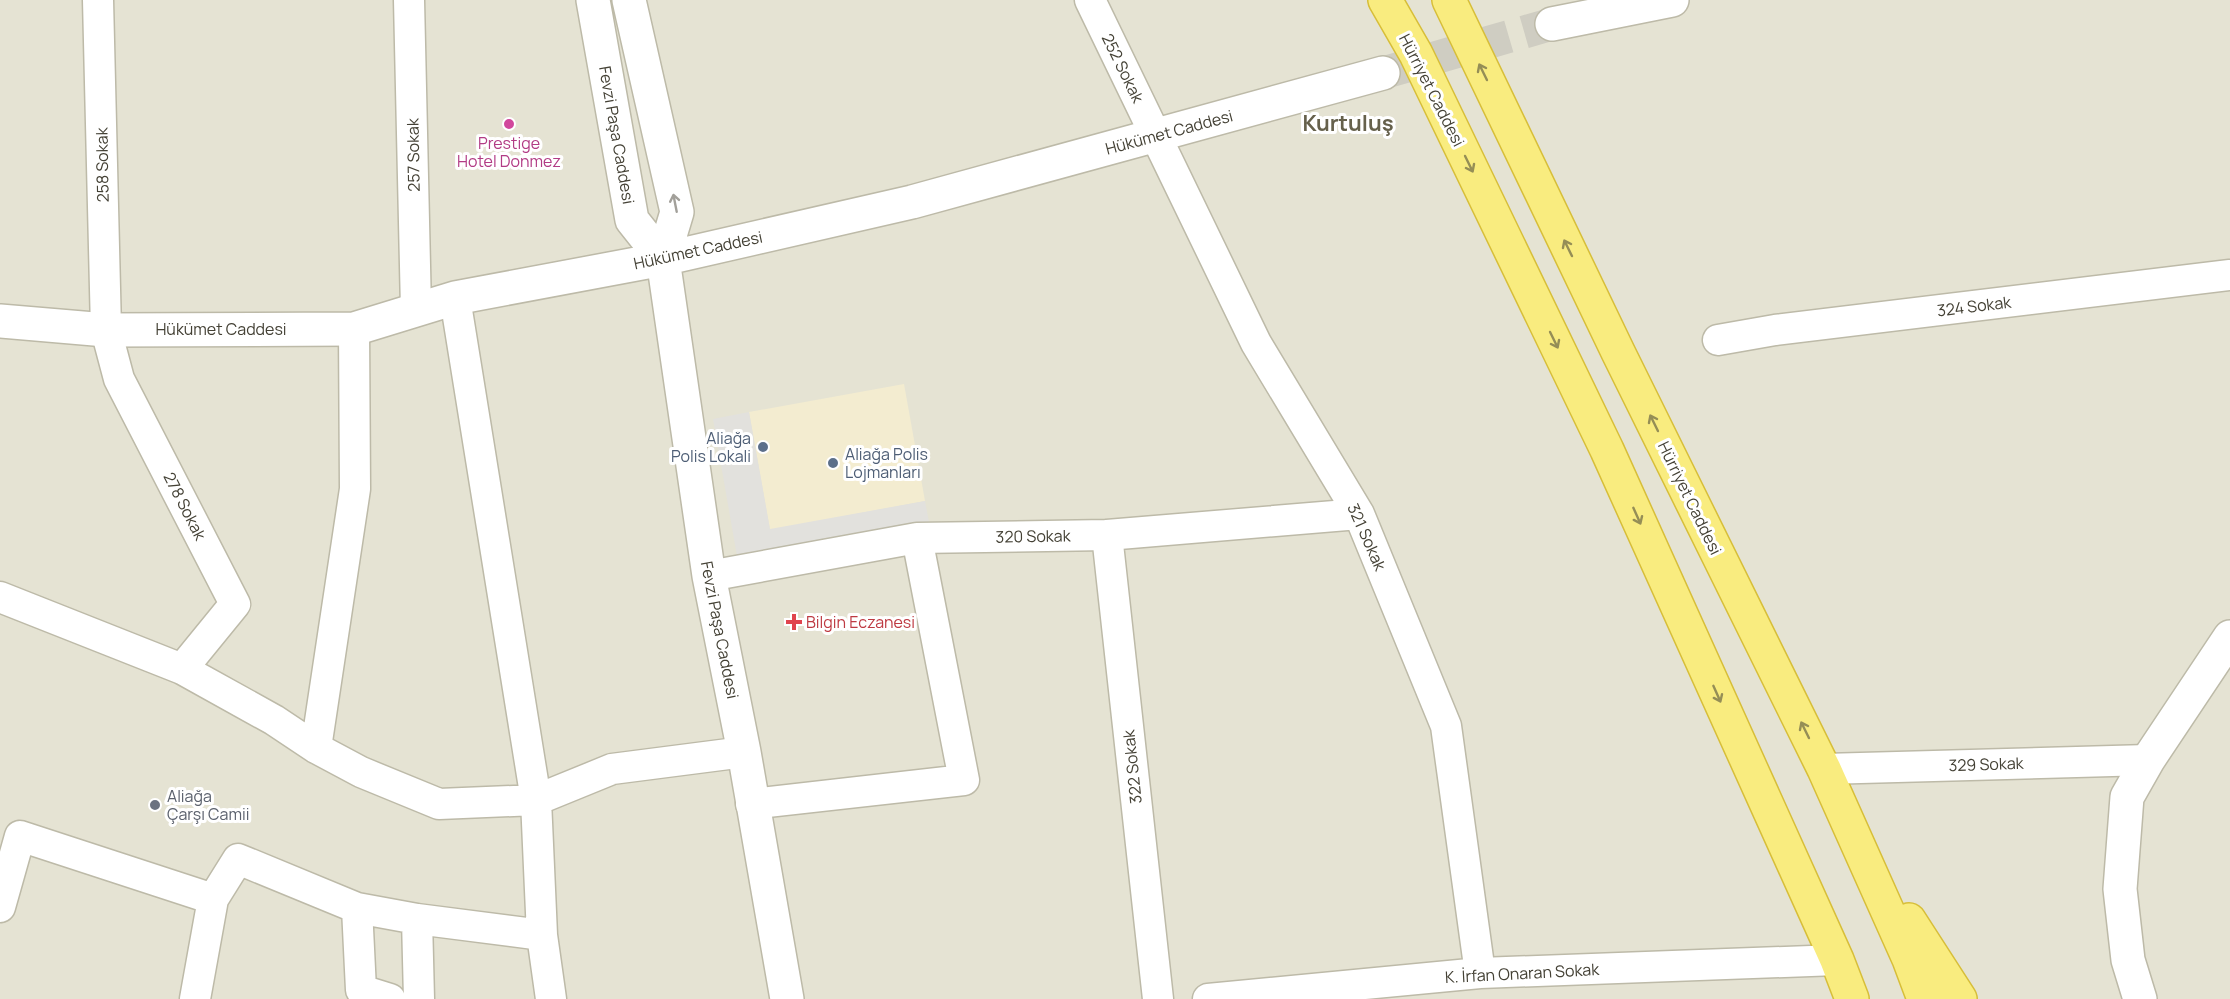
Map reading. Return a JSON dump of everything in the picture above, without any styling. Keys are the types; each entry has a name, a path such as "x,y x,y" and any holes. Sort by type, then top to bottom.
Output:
{"highway":[{"name":"Hürriyet Caddesi","path":"1385,0 1416,54 1607,450 1837,960 1852,999"},
{"name":"Hürriyet Caddesi","path":"1449,0 1613,341 1824,769 1909,959 1924,999"},
{"path":"1856,840 1960,999"}],"street":[{"name":"258 Sokak","path":"98,0 106,330"},
{"name":"257 Sokak","path":"409,0 416,310"},
{"name":"Fevzi Paşa Caddesi","path":"593,0 632,220 663,259"},
{"name":"Fevzi Paşa Caddesi","path":"629,0 677,212 663,259 709,576 744,752 751,804 787,999"},
{"name":"252 Sokak","path":"1089,0 1156,136"},
{"path":"1552,24 1672,0"},
{"name":"Hükümet Caddesi","path":"0,321 106,330 354,329 455,298 663,259 912,202 1383,73"},
{"name":"321 Sokak","path":"1156,136 1257,343 1359,514 1446,726 1480,973"},
{"name":"324 Sokak","path":"1718,340 1775,330 2230,275"},
{"path":"455,298 536,800 542,935 551,999"},
{"path":"316,748 355,489 354,329"},
{"name":"278 Sokak","path":"106,330 119,379 235,604 182,669"},
{"name":"320 Sokak","path":"709,576 917,538 1107,535 1359,514"},
{"name":"322 Sokak","path":"1107,535 1158,999"},
{"path":"751,804 964,780 917,538"},
{"path":"0,597 182,669 361,772 439,804 536,800 612,769 744,752"},
{"path":"2140,999 2128,960 2120,889 2127,797 2148,760 2230,637"},
{"name":"329 Sokak","path":"1824,769 2148,760"},
{"path":"0,907 20,836 213,899"},
{"path":"195,999 213,899 238,859 357,908 417,919 542,935"},
{"path":"357,908 359,994 390,999"},
{"path":"417,919 419,999"},
{"name":"K. İrfan Onaran Sokak","path":"1208,999 1480,973 1837,960"}],"shaded area":[{"path":"0,0 2230,0 2230,999 0,999"},
{"name":"Aliağa Polis Lojmanları","path":"904,384 925,501 770,530 749,412"},
{"path":"749,412 770,529 925,501 930,527 738,562 713,419"}],"tunnel":[{"path":"1383,73 1552,24"}],"place":[{"name":"Prestige Hotel Donmez","path":"509,124"},
{"name":"Aliağa Polis Lokali","path":"763,447"},
{"name":"Aliağa Polis Lojmanları","path":"833,463"},
{"name":"Bilgin Eczanesi","path":"794,622"},
{"name":"Aliağa Çarşı Camii","path":"155,805"}],"district":[{"name":"Kurtuluş","path":"1348,123"}]}
